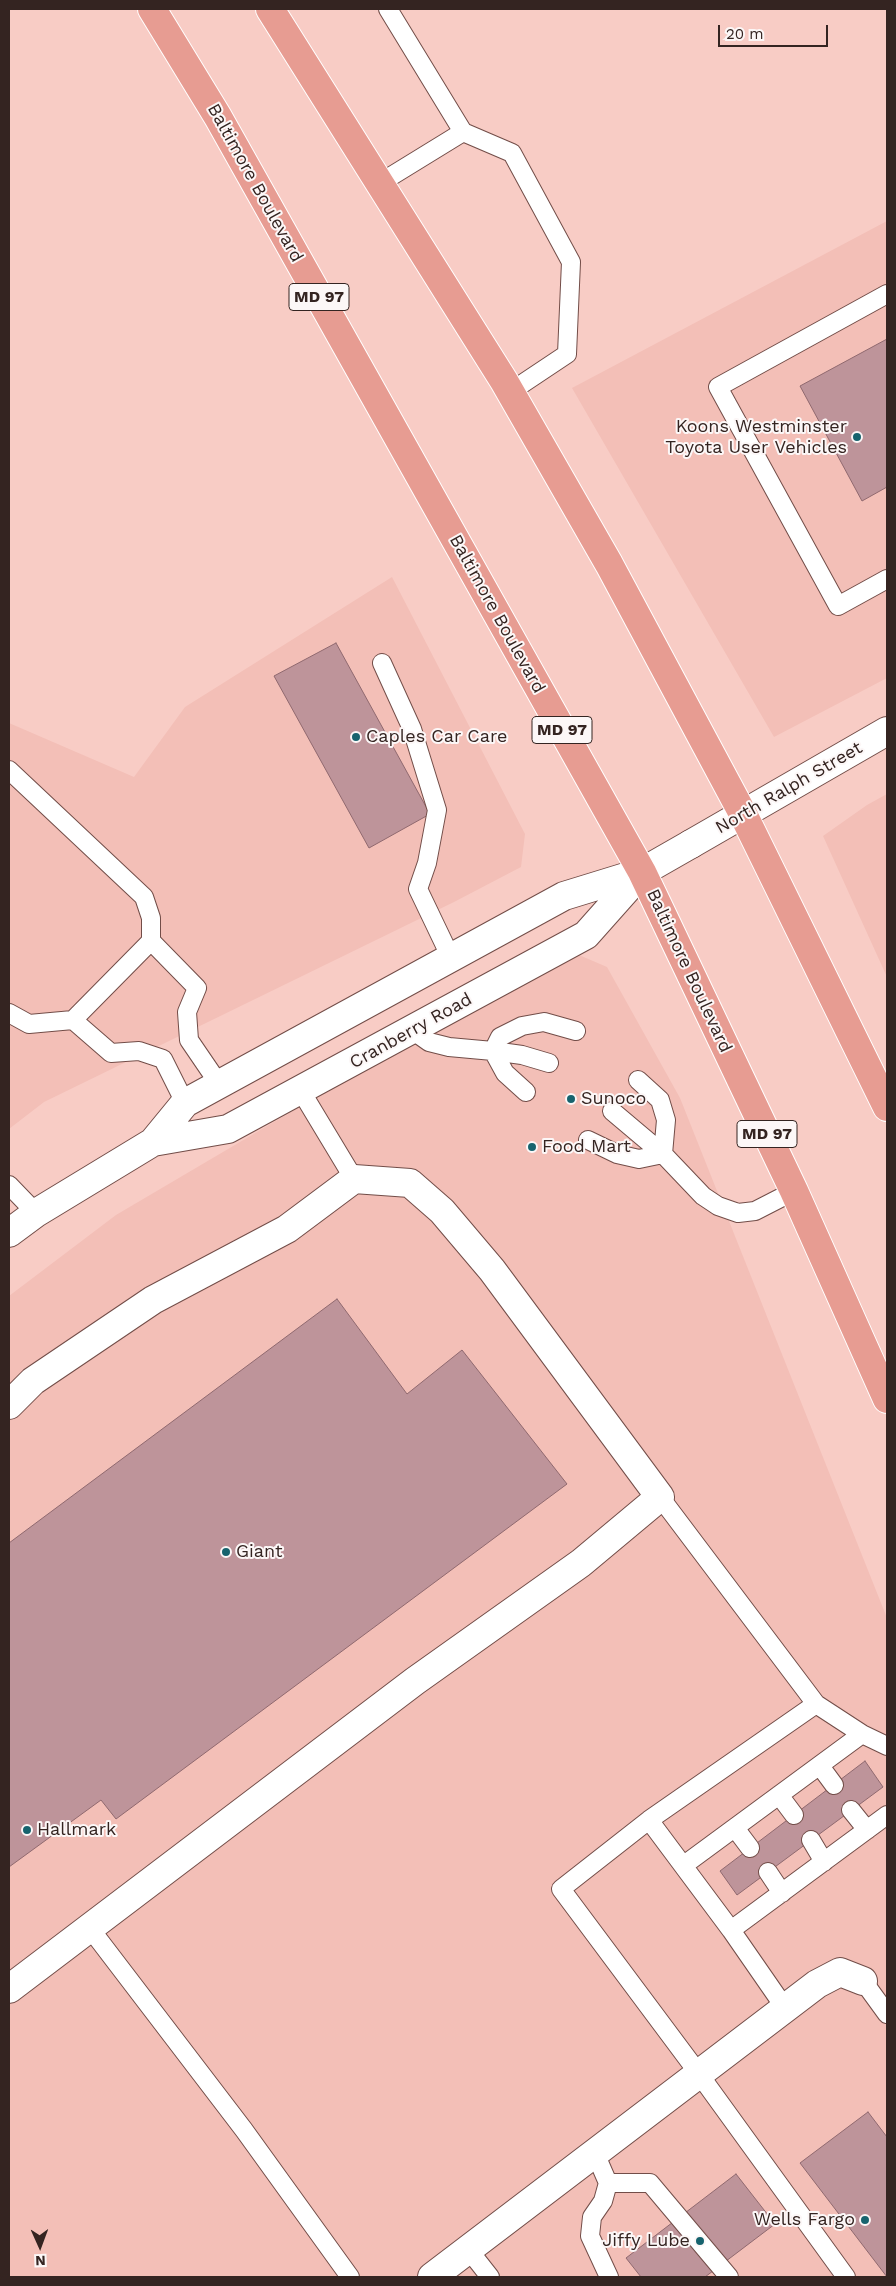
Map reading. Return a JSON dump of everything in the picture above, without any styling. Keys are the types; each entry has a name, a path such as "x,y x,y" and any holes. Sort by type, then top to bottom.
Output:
{"highway":[{"name":"Baltimore Boulevard","path":"152,9 218,117 642,872 794,1191 887,1399"},
{"path":"278,12 380,183 510,392 609,564 743,814 887,1107"}],"street":[{"name":"North Ralph Street","path":"691,844 887,731"},
{"name":"Cranberry Road","path":"9,1234 36,1213 152,1142 184,1103 564,896 642,872 691,844"},
{"name":"Cranberry Road","path":"152,1142 228,1129 586,935 642,872"},
{"path":"9,1405 33,1381 153,1300 287,1229 354,1179 410,1183 442,1211 492,1270 660,1497 581,1563 415,1681 9,1988"},
{"path":"432,2277 817,1984 840,1972 863,1980"}],"lane":[{"path":"388,9 463,132 512,153 571,262 567,354 510,392"},
{"path":"380,183 463,132"},
{"path":"887,294 718,387 838,606 887,580"},
{"path":"382,664 412,729 437,810 427,863 418,889 452,958"},
{"path":"9,770 144,897 151,918 151,941 73,1020 29,1024 9,1013"},
{"path":"151,941 198,988 188,1012 189,1040 219,1084"},
{"path":"73,1020 111,1053 139,1051 163,1059 184,1103"},
{"path":"493,1050 500,1037 522,1026 544,1022 576,1031"},
{"path":"412,1030 429,1042 449,1047 493,1050 522,1055 549,1063"},
{"path":"493,1050 505,1073 526,1092"},
{"path":"638,1080 660,1100 666,1120 663,1154"},
{"path":"301,1091 354,1179"},
{"path":"612,1111 663,1154 704,1196 718,1206 738,1213 755,1211 794,1191"},
{"path":"588,1140 617,1154 639,1159 663,1154"},
{"path":"9,1185 36,1213"},
{"path":"660,1497 816,1704 862,1734 887,1746"},
{"path":"816,1704 649,1820 561,1889 699,2074 846,2277"},
{"path":"684,1865 862,1734"},
{"path":"820,1766 834,1785"},
{"path":"780,1795 794,1815"},
{"path":"852,1810 867,1830"},
{"path":"731,1930 887,1815"},
{"path":"649,1820 684,1865 785,2008"},
{"path":"735,1828 750,1848"},
{"path":"811,1840 824,1862"},
{"path":"768,1872 782,1893"},
{"path":"89,1927 244,2130 350,2277"},
{"path":"863,1980 887,2014"},
{"path":"595,2154 608,2183 603,2201 592,2217 590,2236 609,2277"},
{"path":"608,2183 650,2183 729,2277"},
{"path":"468,2249 490,2277"}],"shaded area":[{"path":"887,221 887,678 774,737 572,388"},
{"path":"392,577 525,834 521,867 454,902 44,1102 9,1129 9,723 134,777 185,707"},
{"path":"887,794 887,977 823,836 867,805"},
{"path":"579,955 607,967 680,1098 887,1618 887,2277 9,2277 9,1296 116,1215 515,980"}],"building":[{"name":"Koons Westminster Toyota User Vehicles","path":"887,339 887,487 862,501 800,386"},
{"path":"336,643 430,814 369,848 274,676"},
{"path":"337,1299 407,1394 462,1350 567,1484 116,1819 101,1800 9,1867 9,1543"},
{"path":"865,1761 883,1787 737,1895 720,1871"},
{"name":"Wells Fargo","path":"868,2112 887,2137 887,2277 800,2163"},
{"name":"Jiffy Lube","path":"736,2174 775,2224 705,2277 641,2277 626,2258"}],"place":[{"name":"Koons Westminster Toyota User Vehicles","path":"857,437"},
{"name":"Caples Car Care","path":"356,737"},
{"name":"Sunoco","path":"571,1099"},
{"name":"Food Mart","path":"532,1147"},
{"name":"Giant","path":"226,1552"},
{"name":"Hallmark","path":"27,1830"},
{"name":"Wells Fargo","path":"865,2220"},
{"name":"Jiffy Lube","path":"700,2241"}]}
